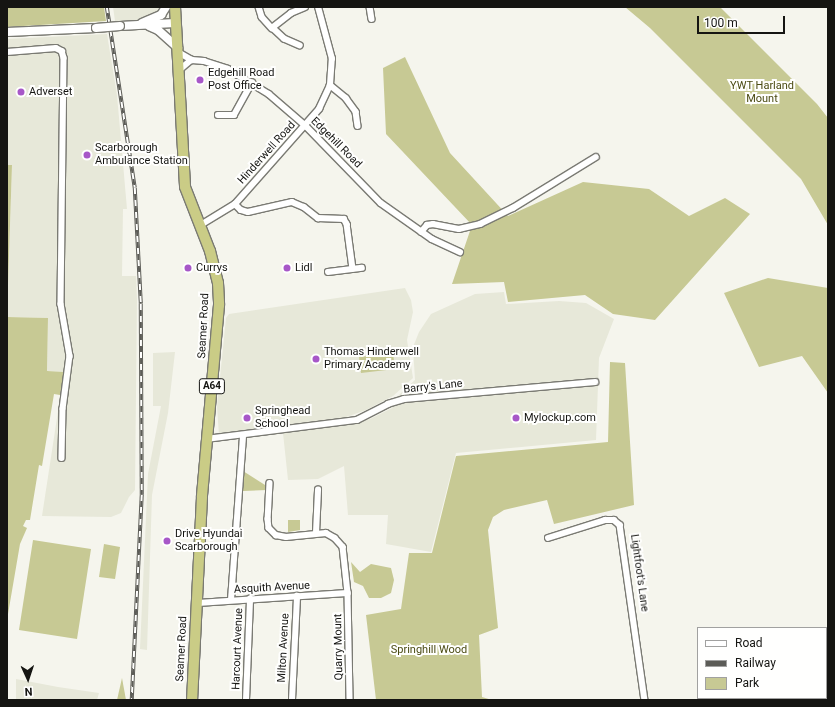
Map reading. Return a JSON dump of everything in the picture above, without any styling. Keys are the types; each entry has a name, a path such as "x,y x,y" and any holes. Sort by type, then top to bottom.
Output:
{"highway":[{"name":"Seamer Road","path":"175,7 175,23 180,70 184,181 214,267 219,305 206,440 196,603 192,700"}],"main road":[{"path":"138,25 160,15 166,7"},
{"path":"7,32 175,23"},
{"path":"147,25 158,30 178,50"}],"street":[{"path":"259,7 262,17 272,28 284,39 300,46"},
{"path":"272,28 291,13 305,7"},
{"name":"Hinderwell Road","path":"199,226 235,204 276,155 306,126 319,110 330,85 332,59 330,44 318,7"},
{"path":"370,7 372,19"},
{"path":"7,52 56,48 62,51 64,58 61,304 70,356 63,409 62,458"},
{"name":"Edgehill Road","path":"178,50 192,60 204,61 228,69 252,83 306,126 381,203 421,232 460,252"},
{"path":"180,70 184,64 192,60"},
{"path":"218,115 234,115 252,83"},
{"path":"330,85 346,98 356,112 358,126"},
{"path":"421,232 427,225 433,224 459,229 480,224 513,208 596,157"},
{"path":"235,204 241,210 248,212 292,202 304,207 318,218 344,219 347,224 353,269"},
{"path":"328,272 362,268"},
{"name":"Barry's Lane","path":"206,440 357,420 388,404 404,399 595,382"},
{"path":"231,600 243,435"},
{"path":"270,483 269,528 276,535 286,537 316,533 318,490"},
{"name":"Lightfoot's Lane","path":"548,538 605,520 614,520 620,525 645,700"},
{"name":"Quarry Mount","path":"316,533 326,533 335,538 343,547 348,593 350,700"},
{"name":"Asquith Avenue","path":"196,603 348,593"},
{"name":"Milton Avenue","path":"292,700 297,596"},
{"name":"Harcourt Avenue","path":"246,700 250,599"}],"shaded area":[{"path":"113,7 162,7 155,15 140,20 115,21"},
{"path":"107,34 117,95 127,209 123,209 122,276 136,276 135,490 129,497 121,513 111,517 42,516 64,372 47,371 48,318 7,317 12,166 7,165 7,39"},
{"name":"Thomas Hinderwell Primary Academy","path":"405,288 411,300 413,312 407,340 413,378 393,396 366,410 338,420 219,435 217,407 226,318 229,314"},
{"path":"504,292 506,304 559,301 586,303 614,319 599,358 596,440 456,453 431,552 386,544 388,515 348,515 344,466 318,479 288,480 283,433 340,426 370,419 392,408 399,395 415,380 413,347 419,332 431,314 475,294"},
{"path":"175,352 168,413 152,495 147,650 140,649 148,474 161,406 153,406 153,353"},
{"path":"16,679 99,693 97,700 16,700"}],"green space":[{"path":"7,7 104,7 106,21 7,27"},
{"name":"YWT Harland Mount","path":"625,7 720,7 817,104 828,118 828,225 801,179 650,28"},
{"path":"405,57 450,153 508,216 583,182 649,189 689,216 725,198 750,214 655,320 613,314 585,295 508,302 504,282 452,284 472,225 386,134 383,68"},
{"path":"7,165 12,165 7,316"},
{"path":"768,278 828,288 828,393 802,356 759,367 724,293"},
{"path":"7,317 48,318 47,371 64,372 60,395 54,394 42,466 39,465 30,520 26,520 23,526 27,528 20,544 7,620"},
{"path":"393,353 395,369 361,373 359,357"},
{"name":"Springhill Wood","path":"610,362 625,363 634,505 554,524 547,500 504,510 493,517 488,530 498,628 479,635 482,697 492,700 376,700 366,615 401,609 409,553 432,553 456,456 608,442"},
{"path":"243,471 265,485 267,490 243,491"},
{"path":"288,520 300,520 300,530 288,532"},
{"path":"33,540 91,549 77,639 19,630"},
{"path":"104,544 120,547 115,579 99,577"},
{"path":"351,562 360,572 371,564 391,568 394,580 391,593 381,598 369,598 363,586 354,582"},
{"path":"122,678 126,700 117,700"}],"railway":[{"path":"107,7 135,188 141,304 142,495 132,700"}],"place":[{"name":"Edgehill Road Post Office","path":"200,80"},
{"name":"Adverset","path":"21,92"},
{"name":"Scarborough Ambulance Station","path":"87,155"},
{"name":"Currys","path":"188,268"},
{"name":"Lidl","path":"287,268"},
{"name":"Thomas Hinderwell Primary Academy","path":"316,359"},
{"name":"Springhead School","path":"247,418"},
{"name":"Mylockup.com","path":"516,418"},
{"name":"Drive Hyundai Scarborough","path":"167,541"}]}
